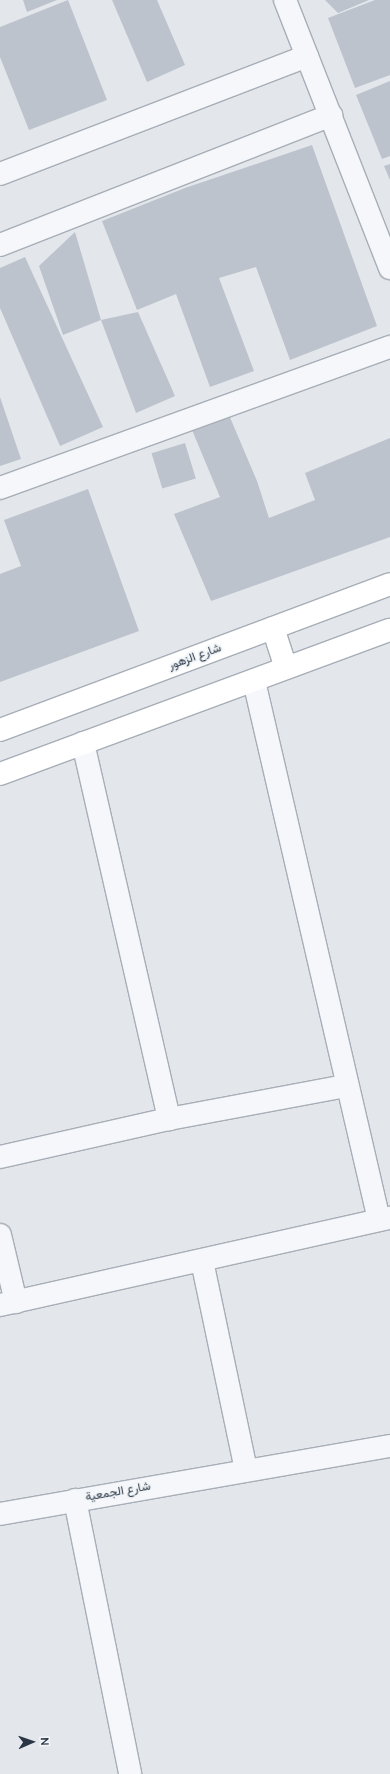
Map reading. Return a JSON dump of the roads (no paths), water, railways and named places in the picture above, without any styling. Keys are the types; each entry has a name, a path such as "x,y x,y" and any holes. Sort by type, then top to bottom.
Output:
{"main road":[{"name":"شارع الزهور","path":"0,730 390,584"},
{"path":"273,628 286,668"},
{"path":"0,774 390,630"}],"street":[{"path":"285,0 390,268"},
{"path":"0,174 307,56"},
{"path":"0,245 330,115"},
{"path":"0,488 390,347"},
{"path":"0,1235 8,1304 384,1219 346,1086 254,681"},
{"path":"83,744 168,1119"},
{"path":"0,1157 168,1119 346,1086"},
{"path":"202,1261 246,1470"},
{"name":"شارع الجمعية","path":"130,1774 75,1500 390,1446"},
{"path":"0,1514 75,1500"}]}
